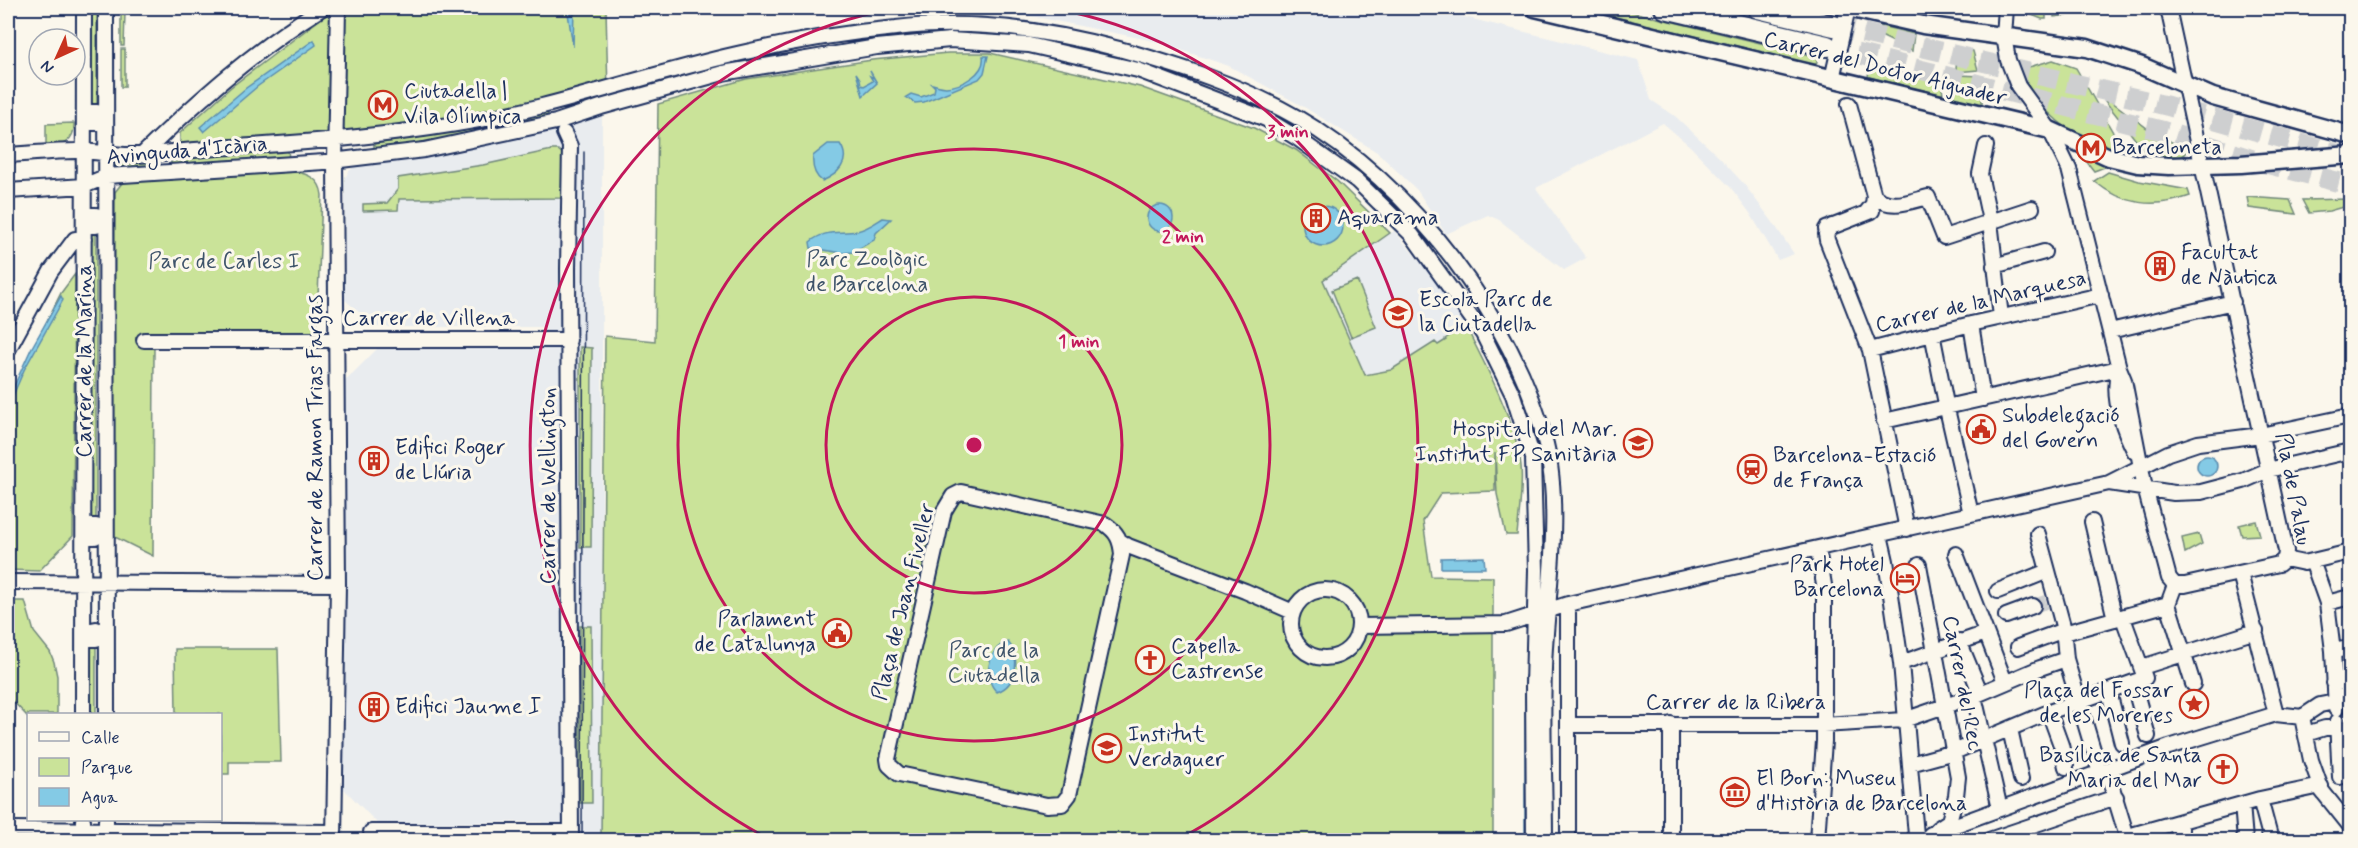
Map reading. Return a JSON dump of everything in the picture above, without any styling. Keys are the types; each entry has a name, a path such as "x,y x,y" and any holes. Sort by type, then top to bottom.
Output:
{"highway":[{"path":"1665,8 1827,46"},
{"path":"1758,8 1834,26"}],"main road":[{"name":"Carrer del Doctor Aiguader","path":"1535,8 2050,130 2109,157 2138,164 2201,165 2280,162 2350,155"},
{"path":"1848,8 1923,25 2087,48 2126,60 2213,97 2350,135"}],"street":[{"name":"Carrer de la Marina","path":"83,713 84,8"},
{"name":"Carrer de la Marina","path":"106,8 107,713"},
{"path":"143,154 203,96 254,53 322,8"},
{"name":"Carrer de Ramon Trias Fargas","path":"334,836 338,584 335,161 338,8"},
{"path":"1832,79 1848,8"},
{"path":"2006,8 2004,36 2008,60 2018,86 2050,130 2064,156 2074,185 2119,368 2124,380 2145,488 2169,578 2175,585 2168,604 2193,684"},
{"name":"Pla de Palau","path":"2168,8 2286,551 2285,560 2279,564 2185,585 2175,585"},
{"name":"Avinguda d'Icària","path":"8,155 83,151 106,154 143,154 336,141 473,121 739,53 864,32 947,24 1031,29 1111,47 1210,78 1255,96 1298,118 1359,160 1419,218 1460,268 1512,356 1535,408 1547,450 1551,481 1552,575 1542,612"},
{"name":"Avinguda d'Icària","path":"8,191 84,186 107,176 335,161 433,148 556,122 674,86 754,67 877,46 950,40 1029,45 1138,70 1266,118 1357,181 1412,235 1483,334 1513,395 1533,458 1542,612"},
{"path":"1850,104 1874,196 1873,204 1864,214"},
{"name":"Carrer de Wellington","path":"564,133 570,146 571,836"},
{"path":"1986,146 1980,174 1990,221 2001,317"},
{"path":"1874,196 1883,204 1894,205"},
{"path":"1907,529 1870,350 1822,237 1833,226 1864,214 1928,197 1944,237 2032,208"},
{"path":"8,350 51,271 75,239 84,239"},
{"path":"1994,266 2044,252"},
{"name":"Carrer de la Marquesa","path":"1870,350 1932,333 2101,295"},
{"path":"2110,331 2233,302"},
{"path":"1971,324 1983,399"},
{"path":"1932,333 1971,514"},
{"name":"Carrer de Villena","path":"144,340 569,340"},
{"path":"1884,422 2119,368"},
{"path":"1360,626 1506,624 1568,604 2109,483 2141,465 2198,443 2261,435 2350,416"},
{"path":"2109,483 2174,493 2201,492 2243,481 2268,470 2350,451"},
{"name":"Plaça de Joan Fiveller","path":"961,492 969,492 1105,524 1113,529 1120,541 1122,555 1069,795 1066,800 1062,804 1047,805 899,774 894,771 888,759 944,511 953,496 961,492"},
{"path":"2092,522 2119,619 2129,634 2143,673"},
{"path":"2038,534 2048,571 2052,599 2063,630 2066,659 2104,772 2131,838 2242,804 2322,786 2345,776 2334,718 2333,651 2327,603 2312,561"},
{"path":"1880,535 1887,563 1901,663 1904,720 1916,835 1924,839 2000,809 2026,796 2104,772 2126,754 2151,746 2169,747 2279,714 2302,717 2320,705 2334,718"},
{"path":"1120,541 1293,612"},
{"path":"1817,840 1824,741 1824,585 1818,549"},
{"path":"2285,560 2302,563 2350,552"},
{"path":"1956,554 2005,682"},
{"name":"Carrer del Rec","path":"1919,565 1958,777 1956,796 1949,821 1924,839"},
{"path":"1998,591 2048,571"},
{"path":"2240,573 2279,714"},
{"path":"8,582 338,584"},
{"path":"1327,590 1347,598 1354,606 1360,626 1358,636 1344,653 1335,657 1314,656 1304,651 1297,643 1293,633 1293,612 1306,596 1316,591 1327,590"},
{"path":"2327,603 2350,597"},
{"path":"1568,604 1568,840"},
{"path":"2018,647 2063,630 2119,619 2168,604"},
{"path":"2006,616 2033,606"},
{"path":"1542,612 1546,641 1545,840"},
{"path":"1533,840 1542,612"},
{"path":"1910,764 1954,752 2049,711 2109,692 2183,655 2256,631"},
{"path":"1901,663 1986,633"},
{"path":"1959,641 1978,687 1974,696 2000,809"},
{"path":"2333,651 2350,648"},
{"name":"Carrer de la Ribera","path":"1568,725 1823,725 1904,720 1974,696 2066,659"},
{"path":"2334,683 2350,681"},
{"path":"2109,692 2126,754"},
{"path":"2138,700 2151,746"},
{"path":"2049,711 2066,767"},
{"path":"2302,717 2311,760 2322,786 2350,826"},
{"path":"2306,734 2334,718"},
{"path":"1671,724 1671,840"},
{"path":"2010,729 2022,779"},
{"path":"1989,840 2116,797"},
{"path":"2260,800 2271,840"},
{"path":"2242,804 2245,840"},
{"path":"2181,822 2181,840"},
{"path":"8,829 334,836"},
{"path":"371,832 571,836"}],"shaded area":[{"path":"992,8 1428,8 1638,60 1651,100 1675,116 1719,157 1743,183 1794,254 1778,260 1750,213 1731,188 1691,147 1663,123 1536,188 1586,258 1564,270 1499,220 1488,215 1446,234 1417,190 1377,152 1304,107 1229,66 1154,41"},
{"path":"602,113 602,840 542,840 542,822 377,823 344,789 345,381 377,349 541,347 542,327 376,327 345,300 345,178 355,166 448,152 550,129"},
{"name":"Escola Parc de la Ciutadella","path":"1394,231 1428,271 1465,325 1448,335 1446,340 1437,346 1435,342 1391,370 1365,375 1323,280"}],"green space":[{"path":"92,8 97,8 97,112 91,112"},
{"path":"335,8 606,8 608,95 462,124 180,151 180,133 231,87"},
{"path":"1577,8 1616,8 1818,57 1816,65"},
{"path":"2014,8 2046,8 2046,19 2042,19"},
{"path":"2054,8 2072,8 2070,15 2054,17"},
{"path":"121,12 125,12 124,46 121,46"},
{"path":"1881,26 1914,34 1912,51 1879,35"},
{"path":"1957,47 1973,51 1978,70 1956,72"},
{"path":"121,49 125,49 125,87 121,87"},
{"name":"Parc Zoològic de Barcelona","path":"948,53 990,53 1140,87 1254,128 1296,150 1337,181 1390,233 1323,280 1365,375 1391,370 1435,342 1438,345 1465,325 1499,394 1518,449 1522,483 1517,535 1506,535 1497,494 1495,453 1495,491 1441,493 1423,521 1431,576 1493,577 1493,840 601,840 605,336 655,341 658,104 746,79 872,60"},
{"path":"2053,60 2076,68 2126,155 2080,137 2058,122 2039,102 2031,91 2022,69"},
{"path":"1869,69 1941,81 1943,95 1868,77"},
{"path":"1956,75 1982,76 1982,105 1946,96"},
{"path":"2104,96 2147,128 2187,151 2175,159 2150,158 2105,101"},
{"path":"547,112 549,118 440,142 374,151 374,144 463,131"},
{"path":"74,123 70,139 57,146 46,147 46,124"},
{"path":"2075,147 2113,164 2094,171"},
{"path":"558,150 563,154 565,198 399,199 398,210 363,211 363,204 387,203 398,189 398,178 483,165"},
{"path":"288,151 289,158 171,166 171,158"},
{"path":"157,159 157,167 118,170 115,166 118,163"},
{"name":"Parc de Carles I","path":"293,171 316,181 322,195 316,348 154,348 153,556 113,536 115,192 122,183 131,180"},
{"path":"2108,172 2139,181 2188,190 2190,196 2164,203 2128,200 2094,181"},
{"path":"2247,197 2290,200 2296,214 2249,208"},
{"path":"2350,199 2350,205 2329,211 2309,213 2302,200"},
{"path":"91,226 96,226 96,526 91,526"},
{"path":"75,274 73,536 39,571 8,570 8,399 61,293"},
{"path":"1357,280 1376,327 1351,337 1332,290"},
{"path":"580,347 592,348 591,547 580,547"},
{"path":"2256,521 2260,535 2242,536 2239,525"},
{"path":"2199,534 2202,544 2185,553 2182,538"},
{"path":"8,601 25,601 34,632 50,652 54,662 57,676 57,713 27,713 27,716 8,696"},
{"path":"580,626 591,626 592,803 580,803"},
{"path":"91,639 96,639 96,713 91,713"},
{"path":"175,649 278,649 281,762 229,762 229,774 222,774 222,713 176,713"}],"water":[{"path":"567,8 574,8 573,47 568,13"},
{"path":"314,40 316,45 258,86 204,132 200,127 246,88"},
{"path":"983,56 988,56 984,73 979,79 924,102 915,103 906,97 911,94 921,97 934,92 935,87 932,84 946,87 972,78 981,68"},
{"path":"870,71 877,83 863,96 856,73 861,85 864,86 873,81 870,76 874,78"},
{"path":"828,144 840,144 844,162 833,175 822,181 814,170 813,156"},
{"path":"1160,205 1169,209 1173,218 1169,227 1160,231 1151,227 1147,218 1151,209"},
{"path":"1323,206 1331,207 1337,212 1342,218 1342,234 1337,240 1331,245 1323,246 1315,245 1309,240 1304,234 1303,226 1304,218 1309,212 1315,207"},
{"path":"883,218 891,219 876,233 874,240 853,252 842,253 811,248 810,242 821,235 861,230"},
{"path":"61,296 63,300 24,370 8,407 8,399 31,349"},
{"path":"2207,456 2214,459 2217,466 2214,473 2207,476 2200,473 2197,466 2200,459"},
{"path":"1484,557 1485,568 1441,568 1441,558"},
{"path":"1008,642 1015,655 1015,670 1009,683 997,692 990,679 989,664 996,650"},
{"path":"1525,676 1529,676 1528,840 1525,840"}],"tunnel":[{"path":"1834,26 2168,106 2345,156"},
{"path":"1827,46 2163,131 2264,163 2350,185"},
{"path":"2033,606 2049,601"}],"tram line":[{"path":"582,840 584,152"}],"place":[{"name":"Ciutadella | Vila Olímpica","path":"383,105"},
{"name":"Barceloneta","path":"2091,148"},
{"name":"Aquarama","path":"1316,218"},
{"name":"Facultat de Nàutica","path":"2160,266"},
{"name":"Escola Parc de la Ciutadella","path":"1398,313"},
{"name":"Subdelegació del Govern","path":"1981,429"},
{"name":"Hospital del Mar. Institut FP Sanitària","path":"1638,443"},
{"name":"Edifici Roger de Llúria","path":"374,461"},
{"name":"Barcelona-Estació de França","path":"1752,469"},
{"name":"Park Hotel Barcelona","path":"1905,578"},
{"name":"Parlament de Catalunya","path":"837,633"},
{"name":"Capella Castrense","path":"1150,660"},
{"name":"Plaça del Fossar de les Moreres","path":"2194,704"},
{"name":"Edifici Jaume I","path":"374,707"},
{"name":"Institut Verdaguer","path":"1107,748"},
{"name":"Basílica de Santa Maria del Mar","path":"2223,769"},
{"name":"El Born: Museu d'Història de Barcelona","path":"1735,792"}],"park label":[{"name":"Parc de la Ciutadella","path":"994,664"}]}
